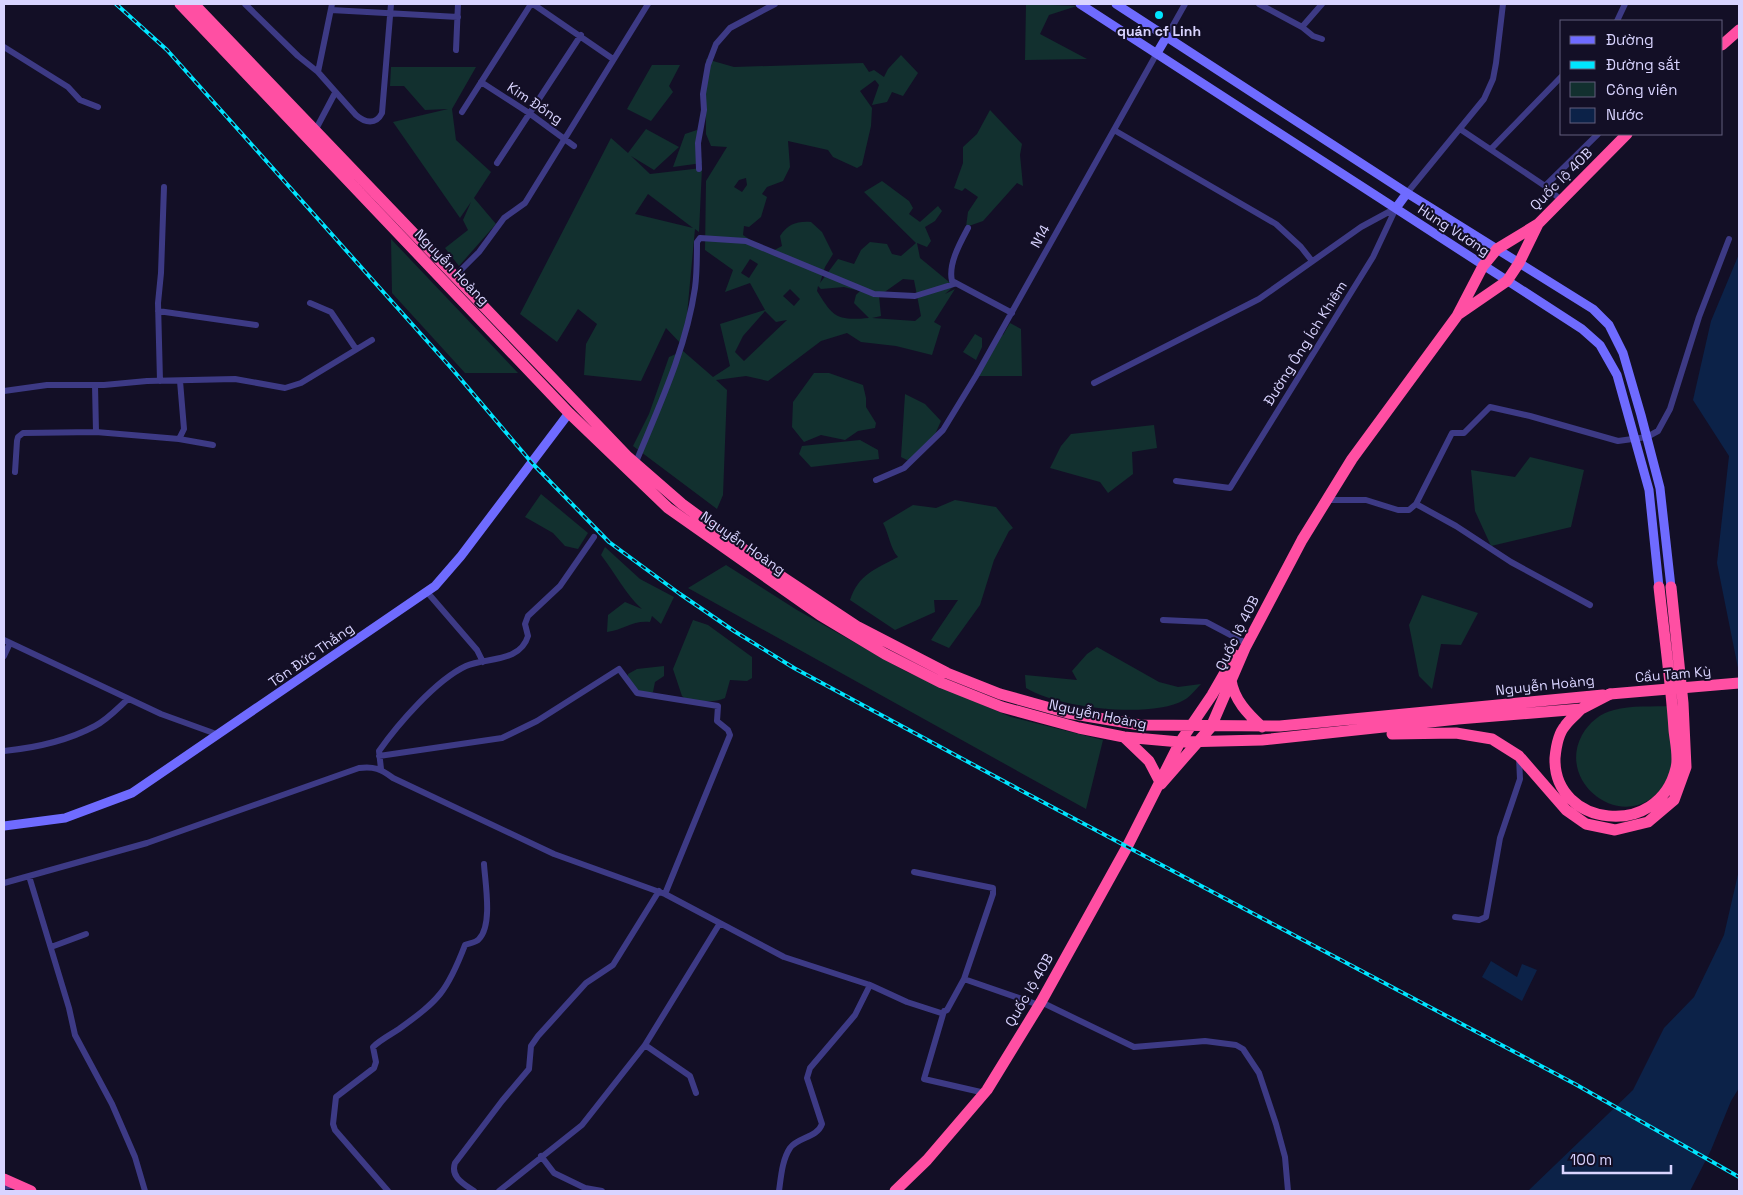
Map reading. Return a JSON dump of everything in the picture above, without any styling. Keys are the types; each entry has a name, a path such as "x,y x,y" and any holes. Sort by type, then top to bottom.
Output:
{"highway":[{"name":"Nguyễn Hoàng","path":"180,4 569,413 668,508 820,615 885,654 942,683 1002,707 1124,737 1180,742 1262,740 1458,719 1581,710 1610,694"},
{"name":"Nguyễn Hoàng","path":"196,4 614,443 682,504 774,572 858,627 912,656 1000,694 1068,713 1140,726 1262,727 1377,718 1610,694"},
{"path":"1723,44 1739,30"},
{"name":"Quốc lộ 40B","path":"1538,224 1626,135"},
{"path":"1457,316 1483,266 1496,249 1538,224"},
{"path":"1457,316 1507,281 1519,264 1538,224"},
{"name":"Quốc lộ 40B","path":"1161,784 1211,727 1245,648 1302,540 1352,459 1457,316"},
{"name":"Quốc lộ 40B","path":"896,1191 927,1160 985,1093 1040,1004 1161,784 1180,742 1212,695 1291,550 1302,540"},
{"path":"1581,710 1564,727 1556,747 1555,763 1561,784 1574,801 1592,813 1615,817 1643,811 1663,795 1676,767 1665,587"},
{"path":"1318,735 1360,736 1456,732 1492,739 1519,756 1566,810 1586,824 1615,830 1648,822 1674,800 1686,767 1683,703 1665,587"},
{"path":"1231,680 1235,696 1262,727"},
{"name":"Cầu Tam Kỳ","path":"1610,694 1739,683"},
{"path":"1124,737 1149,761 1161,784"},
{"path":"4,1179 31,1191"}],"main road":[{"name":"Hùng Vương","path":"1080,4 1582,329 1600,345 1617,375 1649,490 1665,587"},
{"name":"Hùng Vương","path":"1116,4 1407,193 1593,309 1609,325 1623,353 1660,488 1665,587"},
{"path":"1157,53 1167,36"},
{"path":"1396,208 1407,193"},
{"name":"Tôn Đức Thắng","path":"4,826 65,818 132,793 427,592 435,586 461,556 569,413"}],"street":[{"path":"245,4 298,56 318,72 335,94 361,120 374,121 381,116 391,4"},
{"path":"456,50 458,4"},
{"path":"462,112 532,4 581,35 613,59"},
{"path":"456,275 479,252 504,218 525,203 647,4"},
{"path":"699,169 698,143 704,110 703,94 708,65 716,44 730,28 775,4"},
{"path":"1167,36 1185,4"},
{"path":"1261,4 1302,27 1313,36 1322,39"},
{"path":"1302,27 1322,4"},
{"path":"1407,193 1484,99 1493,79 1503,4"},
{"path":"1617,20 1625,4"},
{"path":"318,72 331,7 458,17"},
{"path":"497,163 581,35"},
{"path":"4,47 68,87 80,100 98,107"},
{"name":"N14","path":"876,480 904,468 943,430 1012,313 1157,53"},
{"path":"1491,149 1560,78"},
{"name":"Kim Đồng","path":"480,82 530,113 574,146"},
{"path":"316,128 335,94"},
{"path":"1460,128 1545,186 1562,200"},
{"path":"1114,130 1276,224 1312,260"},
{"path":"1545,186 1597,135"},
{"path":"160,381 158,311 164,187"},
{"path":"1094,383 1258,299 1375,218 1396,208"},
{"name":"Đường Ông Ích Khiêm","path":"1176,481 1230,488 1373,257 1396,208"},
{"path":"954,284 951,274 955,255 968,228"},
{"path":"636,462 671,378 685,332 696,286 697,242 700,238 746,241 784,255 868,293 915,296 954,284 1012,313"},
{"path":"1328,500 1366,500 1405,511 1416,504 1452,433 1464,433 1488,408 1530,416 1607,439 1618,441 1647,437 1662,426 1670,409 1699,317 1729,239"},
{"path":"310,303 331,312 356,349"},
{"path":"158,311 256,325"},
{"path":"4,391 47,385 243,380 290,388 372,340"},
{"path":"180,381 184,429 180,439"},
{"path":"95,385 96,432"},
{"path":"15,472 17,441 20,434 37,432 96,432 180,439 213,444"},
{"path":"1416,504 1456,526 1510,562 1590,605"},
{"path":"382,769 379,751 407,713 453,674 468,665 506,657 524,644 528,636 525,624 528,616 560,586 594,537"},
{"path":"427,592 477,650 483,662"},
{"path":"1163,620 1206,622 1242,641"},
{"path":"4,656 7,642 161,714 219,735"},
{"path":"380,756 502,738 537,721 620,669 637,693 718,706 717,721 730,734 662,892 613,965 586,983 538,1036 532,1046 529,1069 455,1163 453,1170 455,1176 474,1191"},
{"path":"4,751 22,749 73,736 96,726 128,699"},
{"path":"1455,917 1479,920 1486,917 1500,838 1520,779 1519,756"},
{"path":"4,883 147,843 359,768 370,767 382,769 393,778 554,854 662,892 784,957 870,985 907,1002 941,1012 944,1011"},
{"path":"388,1191 335,1130 333,1124 335,1100 339,1094 374,1068 376,1062 373,1047 427,1009 441,995 451,979 465,945 476,941 482,935 487,909 484,864"},
{"path":"914,872 993,888 993,894 964,979 955,997 944,1011 924,1079 985,1093"},
{"path":"29,876 75,1035 112,1104 135,1156 145,1191"},
{"path":"499,1191 582,1125 645,1045 720,923"},
{"path":"51,947 86,934"},
{"path":"964,979 1040,1004 1134,1047 1205,1041 1236,1045 1243,1049 1258,1074 1276,1124 1285,1157 1288,1191"},
{"path":"779,1191 785,1160 791,1146 816,1132 822,1124 807,1078 810,1068 855,1015 870,985"},
{"path":"645,1045 690,1076 696,1093"},
{"path":"541,1156 554,1173 585,1188 602,1191"},
{"path":"4,1187 16,1185"}],"green space":[{"path":"1026,4 1077,6 1049,15 1040,34 1087,59 1025,60"},
{"path":"901,55 918,73 903,96 892,92 887,102 872,105 879,85 875,80 860,91 872,108 871,126 862,165 857,168 833,157 828,150 788,141 790,167 783,181 767,187 762,194 767,197 761,217 749,227 744,226 743,235 769,253 782,246 780,236 790,226 801,222 811,222 822,232 833,254 825,267 820,283 838,259 854,264 861,250 870,242 887,244 892,254 901,256 916,243 864,192 882,181 909,201 913,208 909,214 920,222 938,206 942,211 935,221 925,227 931,241 927,247 917,243 920,258 954,286 945,294 955,289 934,322 941,326 932,355 896,346 861,342 847,333 821,341 768,381 746,376 716,380 727,390 723,495 717,509 633,446 649,414 669,357 683,351 713,377 730,366 720,324 765,310 750,283 725,292 733,270 705,250 706,181 727,147 711,146 706,134 706,59 734,67 863,63 869,72 874,70 884,77 888,69","holes":["746,178 747,185 742,192 734,187 739,180","750,259 758,264 749,278 741,273","903,279 914,280 921,316 915,321 872,318 881,316 879,296","818,286 821,289 844,287 860,291 856,295 854,303 869,318 843,318 827,307 817,291","790,289 800,299 794,306 783,296","765,311 776,322 787,320 744,361 735,352 743,336"]},
{"path":"652,65 680,65 669,86 673,92 651,121 627,109"},
{"path":"391,67 476,67 452,109 456,140 491,172 474,198 496,224 459,266 445,248 468,230 463,220 471,202 460,218 393,122 448,109 425,110 404,86 390,86"},
{"path":"990,110 1022,144 1020,155 1023,186 1017,183 983,221 966,227 968,212 978,197 965,188 962,191 954,188 963,163 963,147 977,134"},
{"path":"646,129 679,147 654,170 631,156 650,174 702,168 699,232 695,229 684,347 666,328 641,381 584,375 586,344 597,324 578,309 557,342 520,314 611,138 628,153","holes":["648,194 693,228 635,214"]},
{"path":"697,130 702,163 673,167 685,134"},
{"path":"391,239 518,373 465,373 392,293"},
{"path":"1010,323 1021,329 1022,376 976,376 999,335 1003,335"},
{"path":"975,334 982,338 982,347 976,360 963,352"},
{"path":"814,373 829,373 863,385 866,407 876,423 875,428 858,431 845,440 821,435 804,442 792,427 793,402"},
{"path":"905,394 925,404 941,421 932,441 913,463 901,457"},
{"path":"1154,425 1157,448 1132,452 1133,474 1108,493 1100,482 1050,468 1061,446 1071,434"},
{"path":"860,440 878,450 879,459 811,467 799,454 802,446"},
{"path":"1530,457 1584,470 1571,527 1491,546 1475,511 1471,470 1515,477"},
{"path":"541,494 588,533 578,549 565,546 553,533 525,517"},
{"path":"955,500 996,507 1013,528 1009,531 994,560 980,605 949,648 931,640 958,600 934,600 935,612 895,630 850,600 863,578 875,569 898,557 883,523 913,505 936,508"},
{"path":"605,547 640,579 674,597 661,624 652,616 650,622 638,622 607,632 608,615 625,602 642,609 626,591 601,555"},
{"path":"726,565 797,610 907,672 1011,717 1103,740 1086,809 688,588"},
{"path":"1422,595 1478,613 1461,645 1441,644 1432,689 1419,676 1409,625"},
{"path":"693,620 708,625 752,657 752,678 747,681 730,680 725,698 721,700 690,703 682,696 673,669"},
{"path":"1097,647 1159,682 1178,687 1201,684 1186,699 1169,706 1128,710 1081,706 1041,695 1026,688 1025,675 1077,680 1072,671 1087,654"},
{"path":"664,666 664,676 655,682 653,692 640,695 628,679 628,674 637,669"},
{"path":"1671,706 1675,761 1672,772 1667,780 1652,797 1635,806 1618,806 1601,800 1588,788 1579,772 1576,754 1582,735 1588,726 1604,713 1621,708"}],"water":[{"path":"1739,254 1739,673 1717,563 1729,456 1693,400 1711,321"},
{"path":"1739,870 1739,1088 1731,1101 1711,1150 1690,1191 1528,1191 1633,1090 1664,1028 1694,997 1724,935"},
{"path":"1491,961 1517,977 1522,964 1537,970 1522,1001 1482,977"}],"railway":[{"path":"116,4 167,50 453,370 532,463 609,542 680,594 734,631 794,668 1575,1084 1739,1177"}],"place":[{"name":"quán cf Linh","path":"1159,15"}]}
